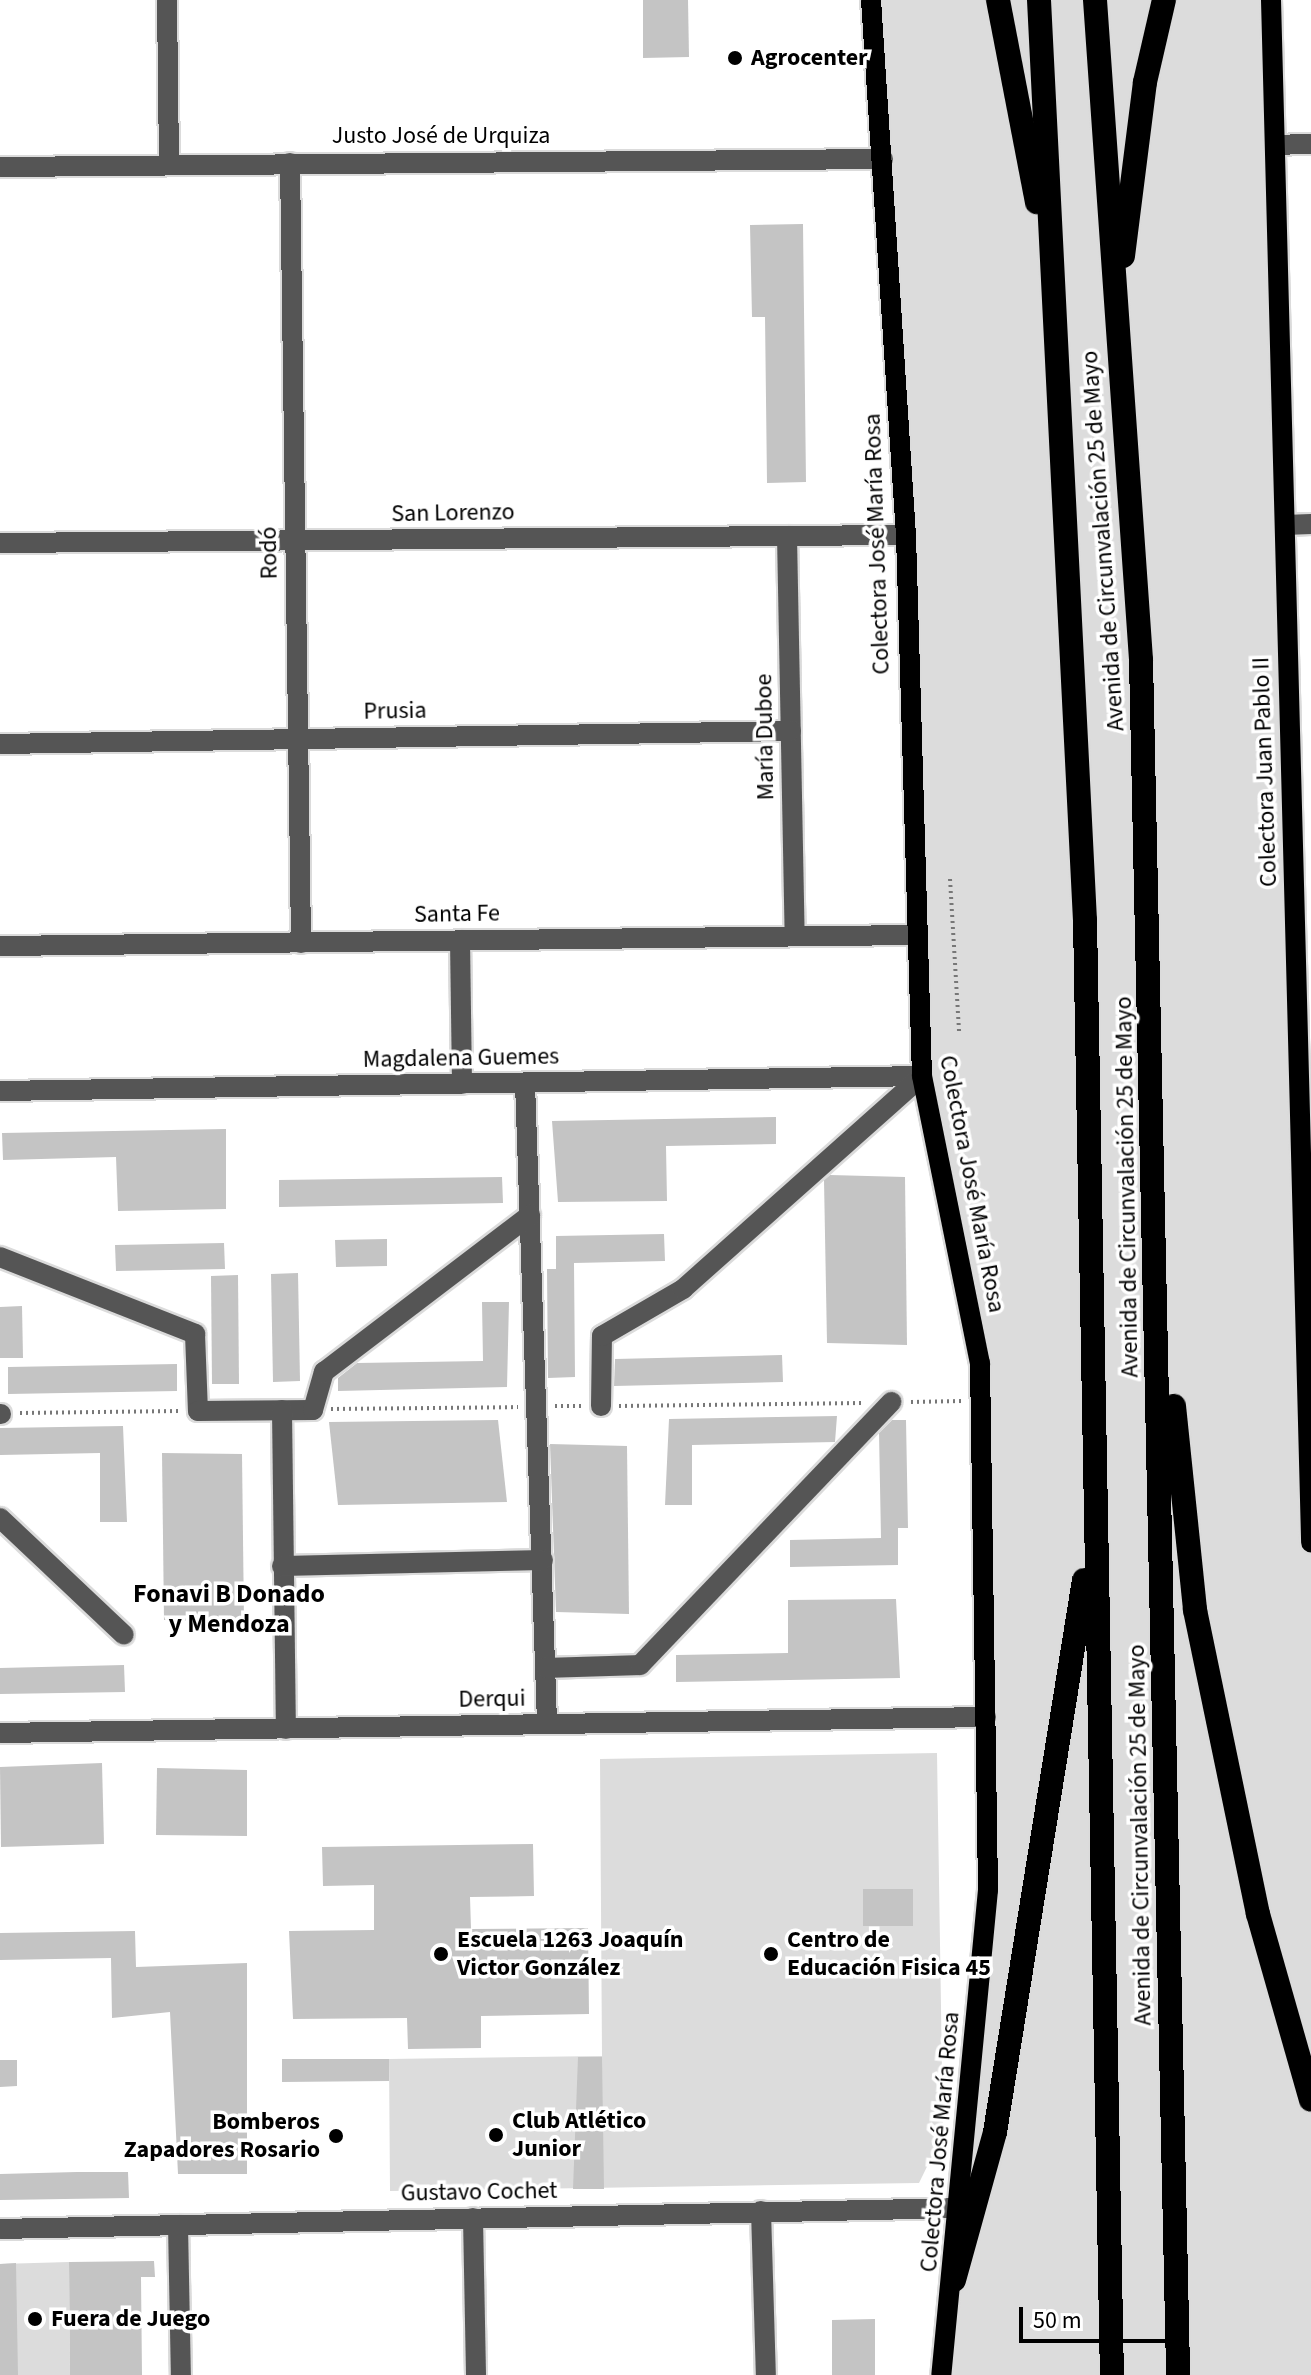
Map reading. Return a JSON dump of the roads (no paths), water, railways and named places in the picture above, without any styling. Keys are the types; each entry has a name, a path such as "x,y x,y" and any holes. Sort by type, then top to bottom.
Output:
{"highway":[{"path":"998,0 1053,287"},
{"name":"Avenida de Circunvalación 25 de Mayo","path":"1039,0 1085,920 1112,2375"},
{"name":"Avenida de Circunvalación 25 de Mayo","path":"1095,0 1141,660 1157,1229 1178,2375"},
{"path":"1116,314 1145,82 1164,0"},
{"path":"1157,1229 1195,1610 1258,1914 1311,2100"},
{"path":"954,2280 995,2132 1058,1777 1095,1470"}],"main road":[{"name":"Colectora José María Rosa","path":"871,0 906,535 915,935 922,1076 980,1363 988,1890 954,2280 941,2375"},
{"name":"Colectora Juan Pablo II","path":"1271,0 1285,525 1303,922 1311,1542"}],"street":[{"path":"167,0 169,164"},
{"path":"1276,145 1311,144"},
{"name":"Justo José de Urquiza","path":"0,167 883,159"},
{"name":"Rodó","path":"290,163 301,943"},
{"path":"1285,525 1311,524"},
{"name":"San Lorenzo","path":"0,543 906,535"},
{"name":"María Duboe","path":"787,536 795,936"},
{"name":"Prusia","path":"0,744 791,731"},
{"name":"Santa Fe","path":"0,946 915,935"},
{"path":"460,940 462,1084"},
{"path":"601,1406 602,1336 683,1289 922,1076"},
{"name":"Magdalena Guemes","path":"0,1091 922,1076"},
{"path":"525,1083 539,1407 547,1724"},
{"path":"0,1257 195,1334 198,1411 313,1410 324,1372 530,1215"},
{"path":"546,1668 640,1665 891,1402"},
{"path":"282,1410 286,1729"},
{"path":"0,1518 124,1635"},
{"path":"282,1566 543,1560"},
{"name":"Derqui","path":"0,1733 986,1717"},
{"name":"Gustavo Cochet","path":"0,2229 959,2208"},
{"path":"761,2211 766,2375"},
{"path":"473,2218 476,2375"},
{"path":"178,2225 181,2375"}],"place":[{"name":"Agrocenter","path":"735,58"},
{"name":"Escuela 1263 Joaquín Victor González","path":"441,1954"},
{"name":"Centro de Educación Fisica 45","path":"771,1954"},
{"name":"Club Atlético Junior","path":"496,2135"},
{"name":"Bomberos Zapadores Rosario","path":"336,2136"},
{"name":"Fuera de Juego","path":"35,2319"}],"district":[{"name":"Fonavi B Donado y Mendoza","path":"229,1609"}]}
